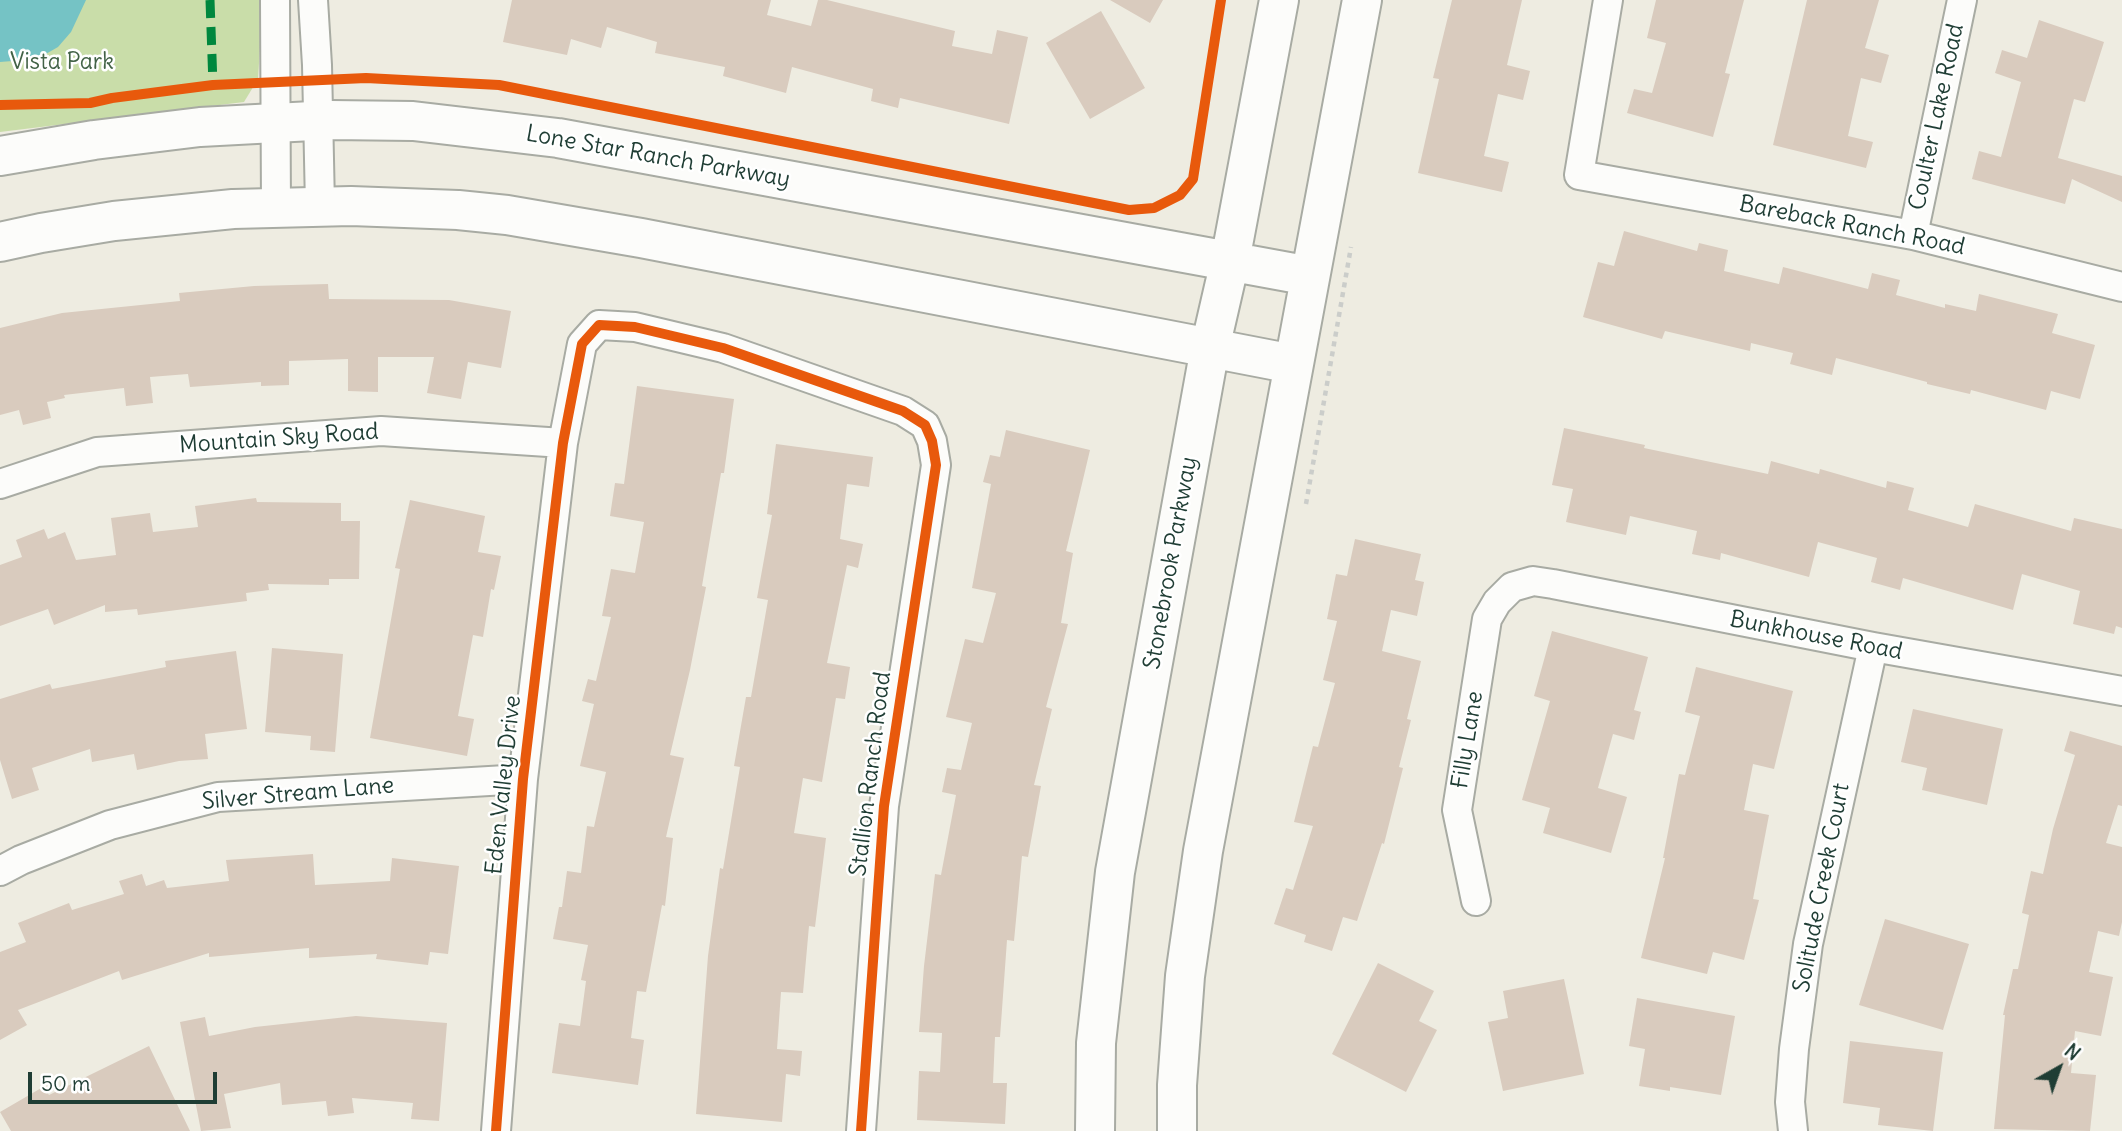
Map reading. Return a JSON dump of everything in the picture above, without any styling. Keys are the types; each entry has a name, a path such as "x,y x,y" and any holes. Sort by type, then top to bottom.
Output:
{"main road":[{"name":"Stonebrook Parkway","path":"1096,1131 1096,1043 1115,872 1210,348 1230,261 1279,0"},
{"path":"1177,1131 1177,1085 1185,976 1203,851 1362,0"},
{"name":"Lone Star Ranch Parkway","path":"0,156 38,148 162,131 277,122 413,121 558,138 1310,276"},
{"path":"0,242 114,221 233,209 320,206 458,210 549,222 1293,365"}],"street":[{"path":"275,0 276,208"},
{"path":"313,0 320,206"},
{"name":"Bareback Ranch Road","path":"1608,0 1579,176 1913,235 2122,287"},
{"name":"Coulter Lake Road","path":"1913,235 1962,0"},
{"name":"Eden Valley Drive","path":"496,1131 523,779 563,443 582,344 599,325 635,327 723,348 903,411 925,425"},
{"name":"Stallion Ranch Road","path":"861,1131 884,806 936,465 932,441 925,425"},
{"name":"Mountain Sky Road","path":"0,484 97,452 368,432 563,443"},
{"name":"Bunkhouse Road","path":"1512,587 1534,581 1553,583 1873,648 2122,691"},
{"name":"Filly Lane","path":"1476,901 1457,810 1488,619 1497,602 1512,587"},
{"name":"Solitude Creek Court","path":"1793,1131 1790,1102 1794,1049 1808,944 1873,648"},
{"name":"Silver Stream Lane","path":"0,871 110,825 218,797 523,779"}],"path":[{"path":"1306,504 1351,247"}],"green space":[{"name":"Vista Park","path":"0,0 263,0 258,79 244,102 0,132"}],"water":[{"path":"0,0 86,0 71,32 58,47 37,59 0,62"}],"building":[{"path":"512,0 771,0 767,15 811,26 818,0 827,0 955,31 952,46 992,54 997,30 1028,37 1009,124 900,98 898,108 871,101 873,89 792,67 786,93 723,76 725,67 655,53 657,42 607,27 601,48 571,39 567,55 503,42"},
{"path":"1110,0 1163,0 1150,23"},
{"path":"1452,0 1522,0 1507,65 1530,71 1523,100 1498,94 1484,156 1509,162 1502,192 1418,173 1439,79 1433,78"},
{"path":"1656,0 1744,0 1725,73 1730,74 1713,137 1627,113 1634,89 1652,93 1666,43 1647,38"},
{"path":"1807,0 1879,0 1865,48 1889,55 1881,83 1861,78 1848,136 1873,142 1866,168 1773,145"},
{"path":"1101,11 1145,88 1090,119 1046,43"},
{"path":"2039,20 2104,42 2085,102 2074,99 2058,158 2122,176 2122,202 2072,179 2065,204 1972,179 1979,151 2001,157 2021,82 1995,73 2002,50 2027,58"},
{"path":"1624,231 1697,251 1699,243 1728,250 1724,271 1779,284 1783,267 1868,289 1872,273 1900,280 1896,295 1945,308 1945,304 1976,311 1979,294 2058,314 2052,333 2095,345 2080,399 2051,391 2046,410 1971,390 1970,394 1927,384 1836,358 1832,375 1790,364 1793,353 1751,343 1750,351 1665,331 1662,339 1583,317 1598,262 1614,266"},
{"path":"328,284 329,299 449,300 511,311 501,368 468,362 461,399 427,393 434,357 378,357 378,392 348,391 348,359 289,361 289,385 261,386 261,382 190,387 188,374 150,377 153,403 126,406 124,388 64,395 65,398 47,402 51,418 23,425 19,410 0,415 0,328 62,313 180,301 179,293 254,286"},
{"path":"637,386 734,399 724,473 721,473 702,586 706,587 670,755 684,758 666,837 673,838 665,906 662,905 646,992 637,991 631,1038 644,1040 638,1085 552,1073 559,1023 580,1026 586,981 581,980 588,945 553,939 559,907 562,907 567,871 581,873 587,826 594,827 606,772 580,766 594,704 582,701 588,679 596,681 611,617 602,616 611,569 635,573 644,522 610,516 615,483 624,484"},
{"path":"1564,428 1768,474 1771,461 1819,474 1820,469 1886,488 1887,481 1914,488 1908,510 1968,527 1975,504 2071,531 2074,518 2122,529 2122,628 2116,626 2114,634 2073,624 2080,591 2022,574 2013,610 1903,578 1900,590 1871,582 1877,558 1818,542 1809,577 1721,553 1720,560 1692,554 1697,531 1630,516 1626,535 1566,522 1573,489 1552,485"},
{"path":"1006,430 1090,450 1066,551 1073,553 1061,623 1068,624 1046,707 1052,709 1034,785 1041,786 1028,857 1022,856 1014,941 1007,940 1000,1037 995,1037 993,1083 1007,1083 1005,1124 917,1120 919,1071 940,1072 942,1033 919,1032 935,874 941,875 956,795 942,792 947,768 961,770 972,723 946,717 965,639 983,643 996,593 972,588 991,484 983,482 990,455 1000,457"},
{"path":"776,444 873,457 869,487 847,484 840,539 863,544 858,568 847,565 827,663 850,667 845,699 836,698 822,782 803,778 794,833 826,838 815,927 809,926 803,993 781,992 777,1049 802,1051 800,1076 786,1074 782,1122 696,1114 708,956 720,868 723,869 740,767 734,766 746,697 751,697 768,600 757,598 772,515 767,514"},
{"path":"256,498 257,502 341,503 341,521 360,521 359,579 329,579 329,585 268,584 269,590 246,593 247,601 138,615 137,609 105,612 105,605 54,625 48,609 0,626 0,565 22,557 16,540 44,529 48,539 65,532 76,560 116,555 111,518 150,513 153,532 198,527 195,506"},
{"path":"410,500 485,516 478,552 501,556 494,590 491,589 483,637 473,635 458,716 474,719 467,756 370,738 400,569 395,568"},
{"path":"1355,539 1421,554 1415,580 1424,582 1417,616 1391,610 1382,651 1421,661 1407,719 1411,720 1399,767 1403,768 1384,844 1382,843 1357,921 1343,917 1332,951 1304,942 1306,935 1274,924 1286,888 1293,890 1313,826 1294,822 1313,746 1318,747 1335,683 1323,680 1337,621 1327,619 1336,574 1347,576"},
{"path":"1552,631 1648,657 1634,710 1641,712 1634,740 1613,734 1598,788 1627,797 1611,853 1543,833 1550,808 1522,800 1550,701 1534,696"},
{"path":"272,648 343,654 335,752 310,750 311,736 265,732"},
{"path":"236,651 247,729 205,734 208,759 179,761 137,770 134,754 92,762 90,749 32,768 39,790 12,799 0,760 0,699 50,684 52,689 166,667 165,661"},
{"path":"1696,667 1793,691 1774,769 1753,764 1744,810 1769,815 1753,899 1759,900 1744,960 1713,952 1707,974 1641,958 1665,858 1679,774 1685,775 1700,716 1685,712"},
{"path":"1913,709 2003,729 1987,805 1922,790 1927,768 1901,762"},
{"path":"2070,731 2122,746 2122,806 2118,805 2106,843 2122,847 2122,922 2119,936 2098,931 2089,972 2113,977 2101,1036 2075,1031 2071,1073 2096,1075 2090,1131 1994,1129 2003,1015 2013,969 2018,969 2029,915 2022,913 2031,871 2043,874 2075,755 2064,751"},
{"path":"313,854 315,885 390,881 392,858 459,866 448,954 430,952 428,965 376,959 377,954 309,958 309,948 209,957 209,953 122,980 119,971 18,1010 27,1025 0,1040 0,952 26,942 18,923 69,903 72,910 124,894 119,881 142,874 146,886 164,880 167,888 229,881 226,860"},
{"path":"1885,919 1969,944 1943,1030 1859,1005"},
{"path":"1378,963 1434,991 1419,1021 1437,1030 1406,1092 1332,1054"},
{"path":"1564,979 1584,1074 1503,1091 1488,1022 1508,1018 1503,991"},
{"path":"1637,998 1735,1016 1721,1095 1670,1087 1670,1091 1639,1086 1645,1049 1629,1046"},
{"path":"356,1016 447,1023 439,1121 411,1119 413,1103 352,1098 354,1113 328,1116 326,1101 282,1105 280,1083 224,1094 231,1128 201,1131 180,1022 205,1017 209,1036 255,1027"},
{"path":"1850,1041 1943,1052 1933,1131 1878,1125 1880,1108 1843,1103"},
{"path":"149,1046 190,1131 11,1131 0,1112 43,1087 49,1095"}],"marked path":[{"path":"210,0 213,85"}],"cycle path":[{"path":"0,105 90,103 213,85 366,78 499,85 1129,210 1154,208 1180,195 1193,179 1221,0"},
{"path":"496,1131 523,779 563,443 582,344 599,325 635,327 723,348 903,411 925,425 932,441 936,465 884,806 861,1131"}]}
